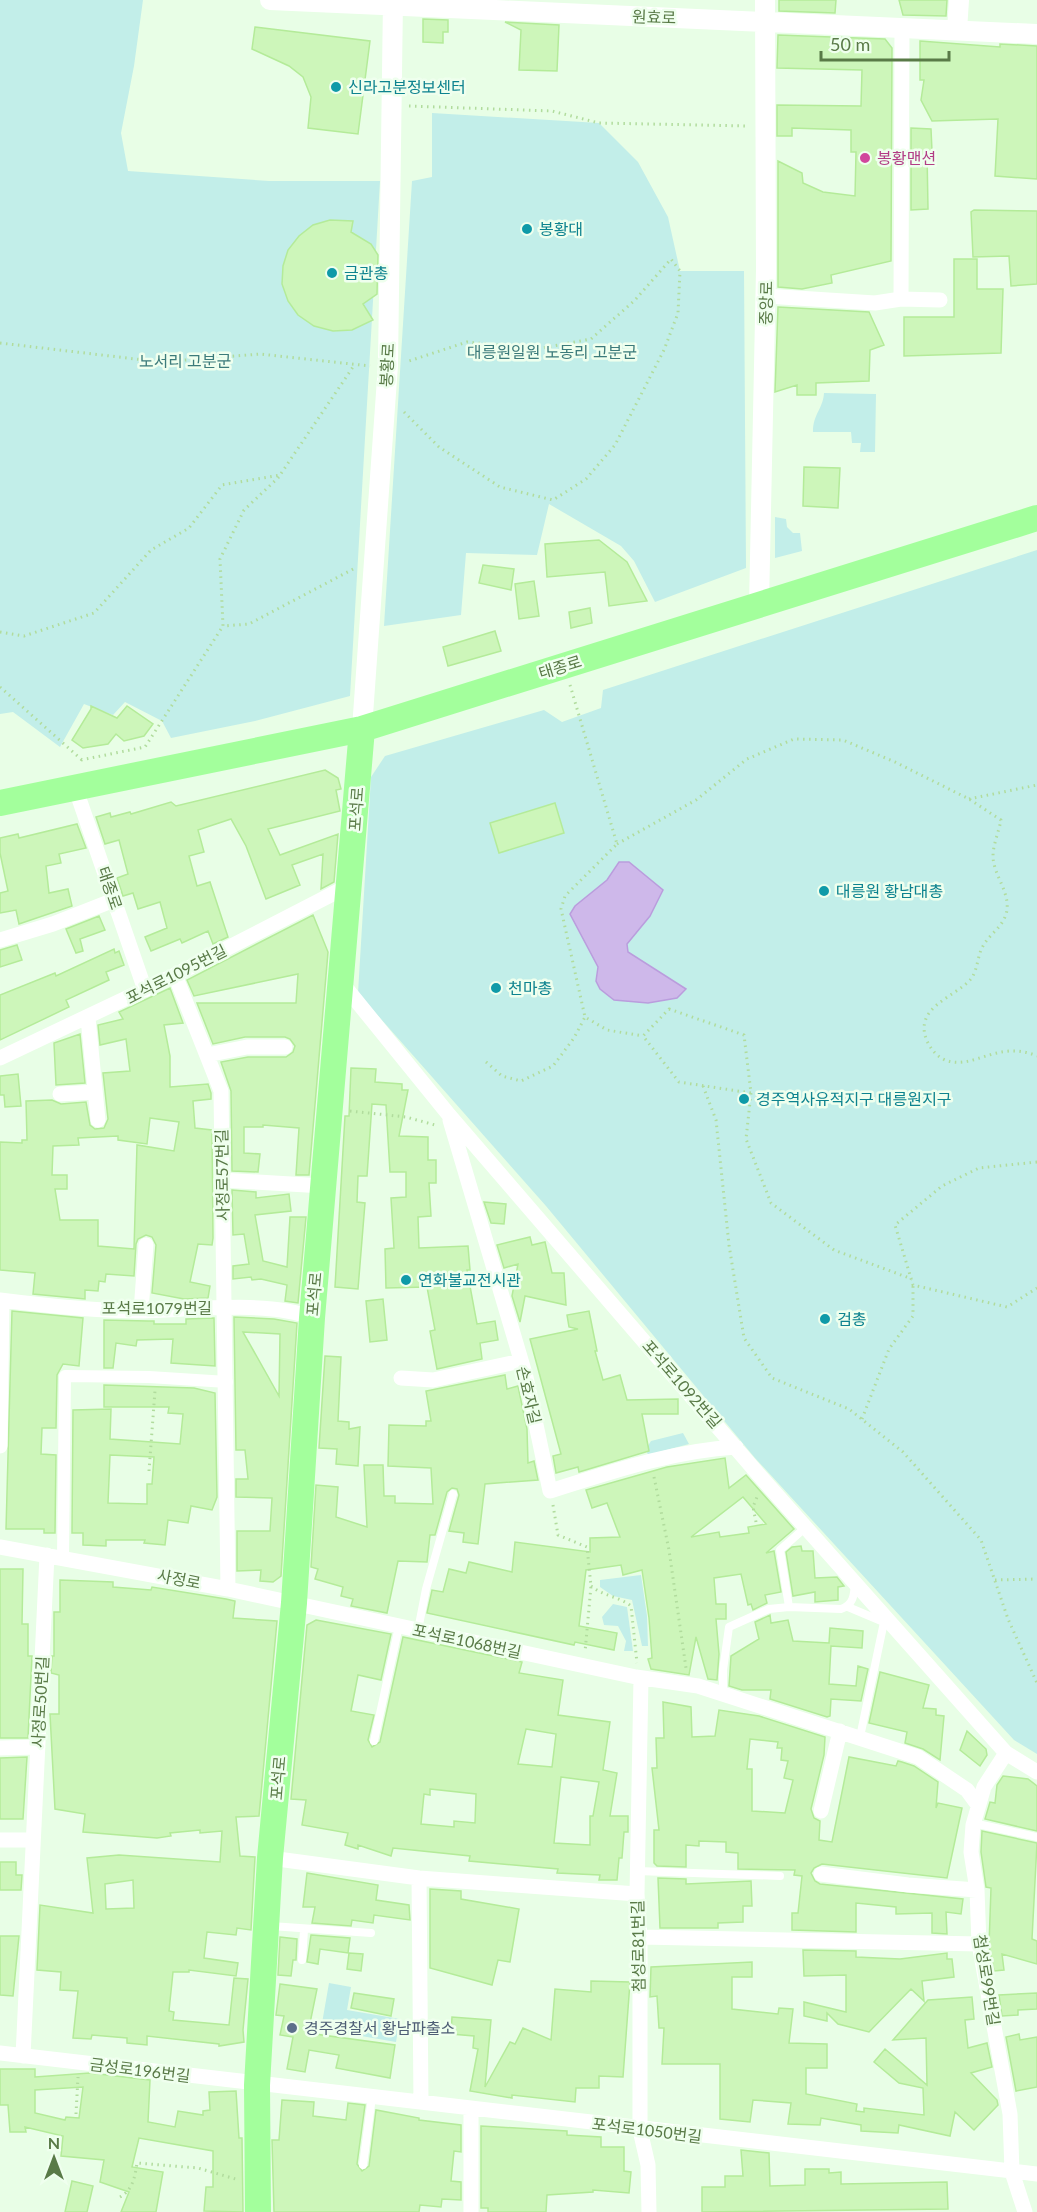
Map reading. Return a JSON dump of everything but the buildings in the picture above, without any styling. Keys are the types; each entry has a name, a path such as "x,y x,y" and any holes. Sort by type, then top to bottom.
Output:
{"main road":[{"name":"태종로","path":"0,803 362,729 1037,518"},
{"name":"포석로","path":"258,2212 257,2085 270,1858 294,1603 312,1318 362,729"}],"street":[{"name":"원효로","path":"270,0 393,3 1037,34"},
{"name":"중앙로","path":"759,606 766,296 765,0"},
{"path":"957,30 959,0"},
{"name":"봉황로","path":"362,729 388,365 393,3"},
{"path":"901,299 902,28"},
{"path":"766,296 875,303 901,299 940,300"},
{"name":"태종로","path":"75,787 145,990"},
{"name":"포석로1095번길","path":"0,1058 145,990 350,885"},
{"path":"0,940 53,924 114,900"},
{"name":"사정로57번길","path":"175,975 221,1091 223,1308 227,1382 228,1589"},
{"name":"포석로1092번길","path":"342,983 448,1115 855,1583 888,1624 1006,1753 1037,1772"},
{"path":"88,1018 98,1120"},
{"path":"207,1055 247,1047 285,1047"},
{"path":"60,1094 95,1092"},
{"name":"손효자길","path":"448,1115 521,1361 550,1491"},
{"path":"222,1180 324,1186"},
{"path":"141,1311 146,1245"},
{"path":"0,1446 1,1301"},
{"name":"포석로1079번길","path":"1,1301 141,1311 223,1308 297,1311 312,1318"},
{"path":"401,1378 432,1380 521,1361"},
{"path":"63,1558 65,1376 227,1382"},
{"path":"550,1491 650,1460 699,1449 736,1447"},
{"name":"사정로","path":"0,1547 294,1603"},
{"name":"사정로50번길","path":"33,1844 46,1555"},
{"name":"포석로1068번길","path":"294,1603 638,1678 689,1685 723,1695 918,1757 967,1790 978,1806"},
{"name":"첨성로81번길","path":"638,1678 637,1894 640,1937 640,2130 648,2165 649,2212"},
{"path":"822,1811 840,1731"},
{"path":"0,1748 38,1748"},
{"name":"첨성로99번길","path":"1006,1753 984,1787 973,1823 970,1852 977,1890 979,1944 1010,2114 1012,2172 1025,2212"},
{"path":"0,1840 33,1844 23,2056"},
{"path":"270,1858 419,1878 637,1894"},
{"path":"821,1874 908,1885 977,1890"},
{"path":"419,1878 421,2102"},
{"path":"640,1937 979,1944"},
{"name":"금성로196번길","path":"0,2054 257,2085"},
{"name":"포석로1050번길","path":"257,2085 1037,2174"},
{"path":"471,2108 471,2212"}],"lane":[{"path":"418,1630 426,1589 453,1494"},
{"path":"789,1607 780,1550 806,1527"},
{"path":"848,1607 854,1597 855,1583"},
{"path":"723,1695 723,1670 729,1627 769,1609 789,1607 841,1609 848,1607 888,1624 860,1737"},
{"path":"374,1741 399,1626"},
{"path":"973,1823 1037,1837"},
{"path":"637,1871 780,1876"},
{"path":"266,1926 371,1933"},
{"path":"302,1960 304,1930"},
{"path":"363,2165 372,2097"}],"path":[{"path":"393,106 552,111 599,123 765,126"},
{"path":"0,343 160,362 260,354 355,364 388,365 467,342 537,349 591,339 634,300 671,259 680,271 678,313 664,350 615,445 586,479 553,500 500,487 439,447 386,393"},
{"path":"81,760 145,747 223,626 220,559 244,510 280,476 355,364"},
{"path":"0,632 24,636 94,613 151,550 189,528 222,485 280,476"},
{"path":"223,626 249,624 375,557"},
{"path":"564,666 617,844"},
{"path":"0,687 105,781"},
{"path":"486,1062 502,1076 521,1081 553,1066 574,1038 585,1017 561,909 565,896 617,844 696,800 747,759 794,739 843,740 895,762 969,799 1001,820 993,856 1007,902 1006,916 982,946 971,979 930,1010 925,1023 925,1037 931,1050 942,1059 955,1064 969,1062 997,1051 1037,1056"},
{"path":"969,799 1037,785"},
{"path":"643,1036 669,1009 744,1035 751,1094 747,1139 771,1203 834,1250 912,1279"},
{"path":"585,1017 607,1029 643,1036 679,1082 751,1094"},
{"path":"703,1086 716,1120 729,1245 744,1338 772,1378 849,1409 903,1452 981,1540 1037,1683"},
{"path":"330,1111 394,1115 453,1130"},
{"path":"862,1419 889,1350 914,1316 912,1279 895,1225 942,1186 979,1168 1037,1162"},
{"path":"913,1285 1007,1307 1037,1288"},
{"path":"149,1471 156,1378"},
{"path":"650,1460 662,1508 689,1685"},
{"path":"756,1522 753,1507 757,1496 768,1485"},
{"path":"550,1491 558,1534 587,1547 591,1586 584,1666"},
{"path":"995,1580 1037,1579"},
{"path":"591,1586 601,1594 626,1602 631,1606 638,1648 638,1678"},
{"path":"76,2114 79,2063"},
{"path":"120,2197 127,2193 134,2181 137,2163 198,2168 258,2183"}],"green space":[{"name":"노서리 고분군","path":"0,0 143,0 134,66 121,133 128,171 269,181 380,181 350,696 255,721 171,738 162,721 125,702 113,715 84,704 60,747 13,712 0,714"},
{"name":"대릉원일원 노동리 고분군","path":"432,113 599,123 638,162 668,217 680,271 744,271 746,568 655,602 634,561 621,546 549,504 537,555 466,553 461,615 384,626 412,181 432,177"},
{"path":"824,393 876,394 875,452 860,452 861,443 852,443 851,432 813,432"},
{"path":"775,517 786,519 787,527 793,533 800,533 802,551 775,558"},
{"name":"경주역사유적지구 대릉원지구","path":"1037,550 1037,1754 1014,1740 755,1458 546,1206 358,993 371,777 385,756 544,710 562,722 601,708 603,690"},
{"path":"683,1433 689,1444 648,1455 646,1449 651,1441"},
{"path":"641,1575 647,1616 648,1646 642,1646 632,1600 613,1596 600,1587 600,1580"},
{"path":"613,1604 627,1607 633,1651 624,1651 626,1641 618,1626 604,1625 602,1617"},
{"path":"329,1983 351,1987 347,2010 400,2019 396,2042 321,2029"}],"shaded area":[{"path":"619,862 629,862 663,890 650,916 627,944 628,952 686,989 677,998 648,1003 614,1000 600,989 596,981 598,967 570,914 575,906 607,880"}],"place":[{"name":"신라고분정보센터","path":"336,87"},
{"name":"봉황맨션","path":"865,158"},
{"name":"봉황대","path":"527,229"},
{"name":"금관총","path":"332,273"},
{"name":"대릉원 황남대총","path":"824,891"},
{"name":"천마총","path":"496,988"},
{"name":"경주역사유적지구 대릉원지구","path":"744,1099"},
{"name":"연화불교전시관","path":"406,1280"},
{"name":"검총","path":"825,1319"},
{"name":"경주경찰서 황남파출소","path":"292,2028"}]}
